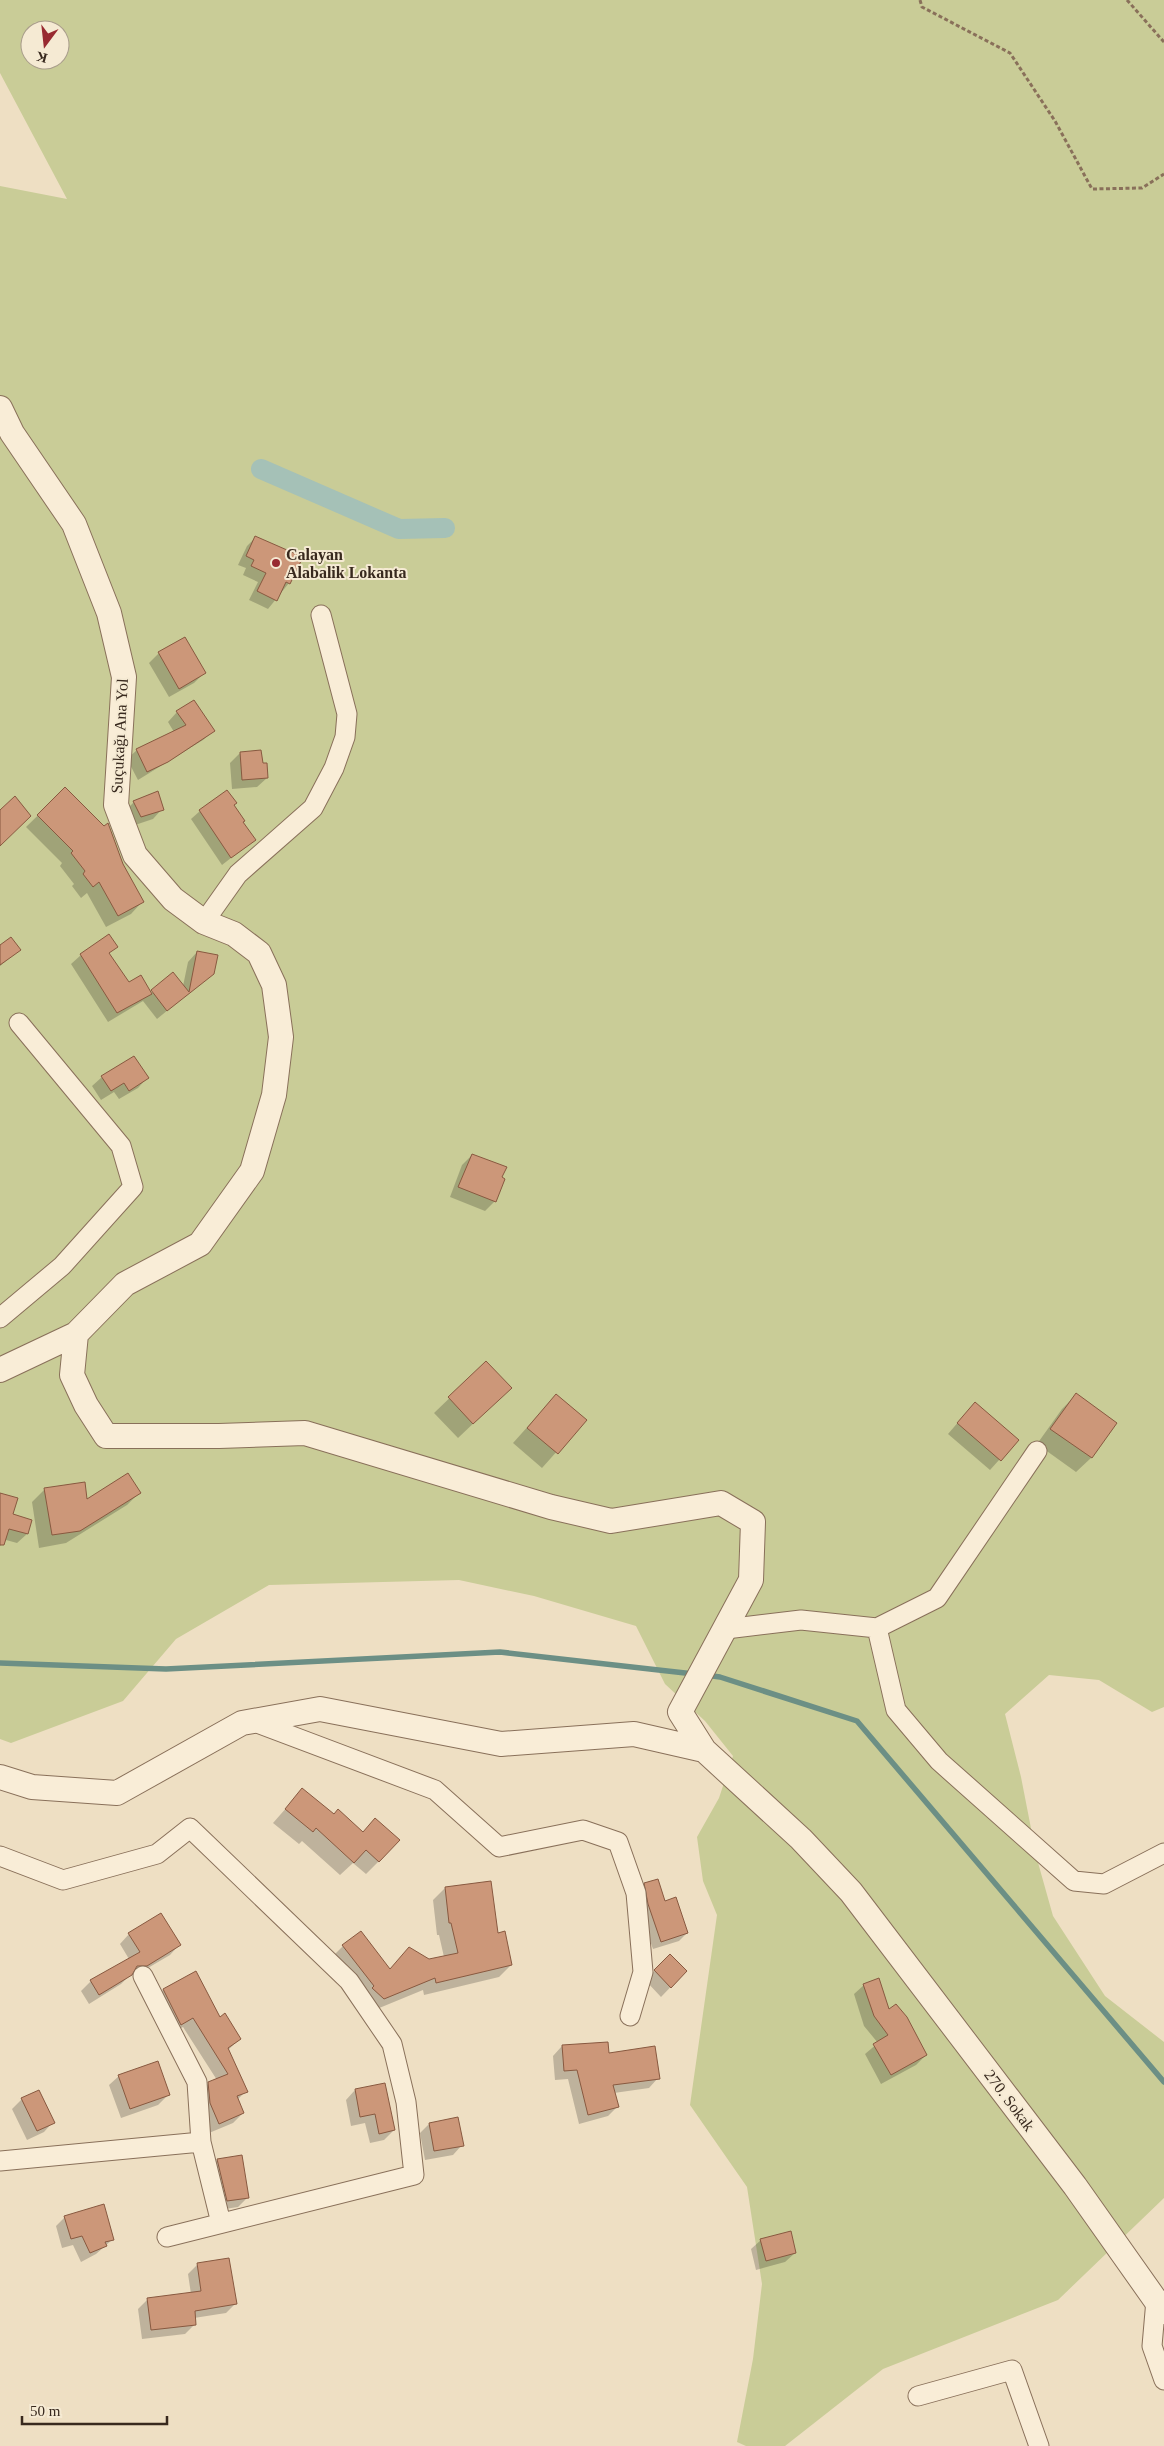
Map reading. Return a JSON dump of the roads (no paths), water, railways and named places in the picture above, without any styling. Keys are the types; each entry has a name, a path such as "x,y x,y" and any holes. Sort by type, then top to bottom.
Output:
{"street":[{"name":"Suçukağı Ana Yol","path":"0,408 12,433 74,524 109,613 124,677 116,805 134,855 172,899 204,922 234,934 259,953 274,985 281,1037 274,1095 252,1171 200,1244 125,1284 76,1334 0,1370"},
{"path":"204,922 238,874 313,808 334,768 345,737 347,714 321,615"},
{"path":"0,1318 62,1266 133,1187 121,1146 19,1023"},
{"path":"76,1334 72,1375 86,1405 106,1436 219,1436 306,1433 551,1507 610,1521 721,1503 753,1522 751,1580 726,1629"},
{"path":"726,1629 802,1620 877,1628 937,1598 1037,1451"},
{"path":"877,1628 896,1710 939,1761 1074,1881 1104,1884 1164,1853"},
{"name":"270. Sokak","path":"726,1629 680,1712 704,1750 800,1839 851,1892 1075,2186 1160,2306"},
{"path":"0,1777 32,1787 117,1793 242,1723 320,1709 501,1744 634,1734 704,1750"},
{"path":"252,1721 435,1790 499,1847 583,1830 618,1842 636,1893 643,1972 630,2016"},
{"path":"0,1856 63,1880 157,1854 190,1828 349,1981 392,2044 406,2102 414,2175 166,2237"},
{"path":"143,1976 197,2082 201,2142 221,2223"},
{"path":"0,2161 201,2142"},
{"path":"1160,2306 1152,2346 1164,2380"},
{"path":"918,2396 1012,2370 1039,2446"}],"waterway":[{"path":"261,469 399,529 445,528"},
{"path":"0,1663 166,1669 500,1652 694,1674"},
{"path":"705,1675 720,1677 857,1721 1164,2082"}],"place":[{"name":"Calayan Alabalik Lokanta","path":"276,563"}]}
